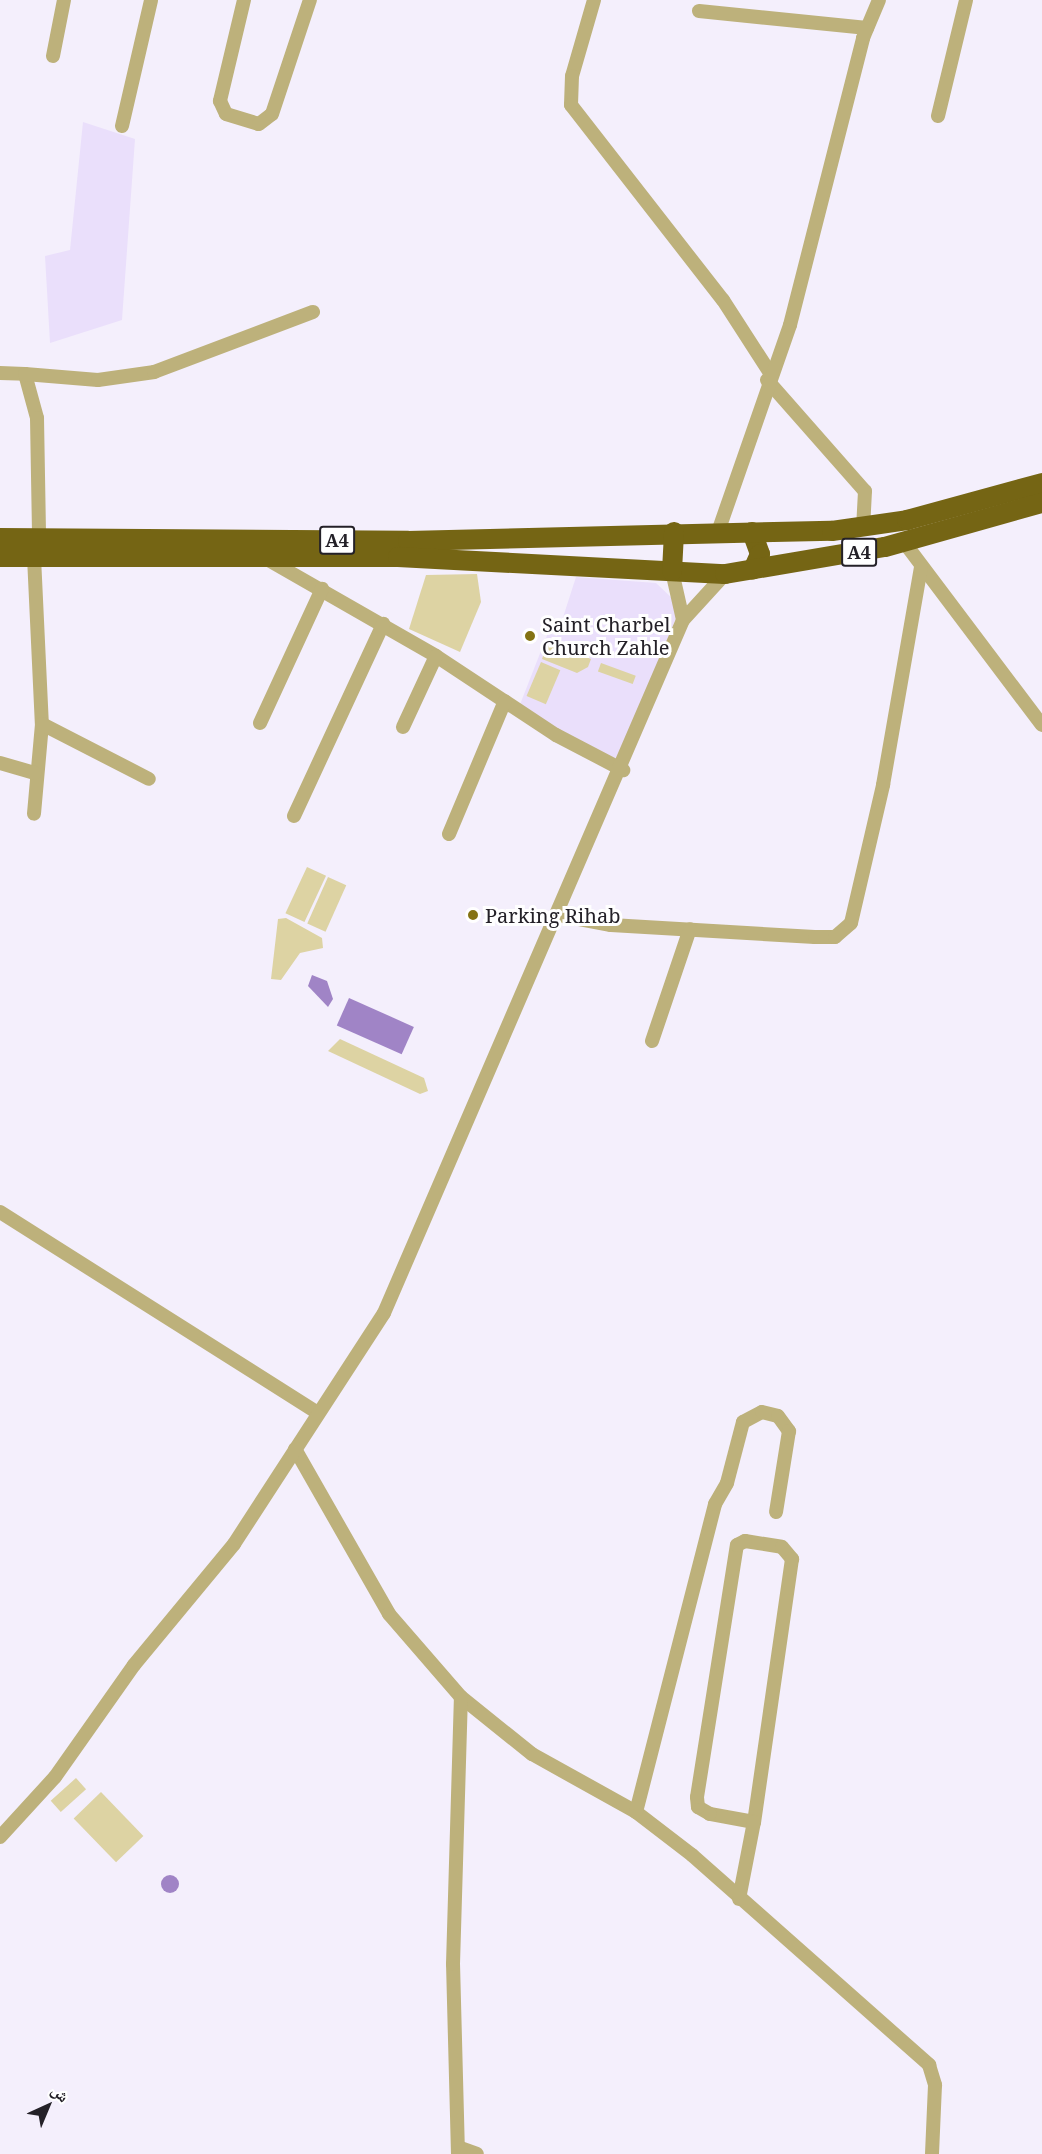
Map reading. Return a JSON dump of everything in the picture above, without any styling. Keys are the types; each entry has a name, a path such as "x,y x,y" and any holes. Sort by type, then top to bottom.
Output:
{"highway":[{"name":"A4","path":"0,557 37,548 408,541 719,529 752,532 863,529 1042,483"},
{"name":"A4","path":"0,538 37,548 263,557 398,557 724,574 904,543 1042,503"},
{"path":"672,571 674,532"},
{"path":"752,532 760,554 753,570"}],"street":[{"path":"53,56 64,0"},
{"path":"122,126 151,0"},
{"path":"244,0 220,102 226,114 259,124 270,118 310,0"},
{"path":"594,0 572,76 571,105 723,300 769,376 865,491 863,529"},
{"path":"719,529 802,280 867,28 879,0"},
{"path":"938,116 966,0"},
{"path":"699,11 867,28"},
{"path":"0,372 98,380 154,372 313,312"},
{"path":"25,374 39,426 37,548 42,724 35,773 34,814"},
{"path":"904,543 1042,725"},
{"path":"263,557 383,624 505,701 623,770"},
{"path":"558,915 611,925 836,936 850,923 883,785 921,568"},
{"path":"672,571 683,620"},
{"path":"0,1837 55,1777 134,1665 234,1544 316,1412 384,1312 623,770 683,620 724,574"},
{"path":"260,723 322,589"},
{"path":"294,816 383,624"},
{"path":"403,727 436,656"},
{"path":"449,834 505,701"},
{"path":"42,724 149,779"},
{"path":"0,763 35,773"},
{"path":"652,1041 690,929"},
{"path":"0,1212 316,1412"},
{"path":"636,1812 715,1504 727,1483 743,1422 762,1412 778,1416 789,1431 776,1512"},
{"path":"295,1449 389,1614 461,1697 532,1754 636,1812 929,2065 936,2085 932,2154"},
{"path":"739,1899 754,1822 792,1559 782,1548 745,1541 736,1545 697,1797 702,1811 754,1822"},
{"path":"461,1697 453,1964 458,2151 477,2154"}],"shaded area":[{"path":"83,122 135,139 122,320 50,343 45,256 70,250"},
{"path":"477,574 481,602 460,652 409,629 426,575"},
{"path":"576,577 656,583 674,600 676,618 619,760 561,735 519,707 548,633 557,636"},
{"path":"548,642 591,659 588,667 577,673 542,659"},
{"path":"541,662 560,670 546,704 527,696"},
{"path":"601,663 636,676 633,684 598,671"},
{"path":"307,867 326,876 304,922 285,913"},
{"path":"328,877 346,885 326,932 307,924"},
{"path":"286,918 322,938 323,948 300,953 281,980 271,979 278,919"},
{"path":"312,975 327,981 333,999 328,1007 308,986"},
{"path":"349,998 414,1027 402,1054 337,1025"},
{"path":"340,1039 424,1078 428,1091 420,1094 328,1051"},
{"path":"76,1778 86,1789 61,1812 51,1801"},
{"path":"101,1792 143,1836 116,1862 74,1818"},
{"path":"170,1875 176,1878 179,1884 176,1890 170,1893 164,1890 161,1884 164,1878"}],"place":[{"name":"Saint Charbel Church Zahle","path":"530,636"},
{"name":"Parking Rihab","path":"473,915"}]}
